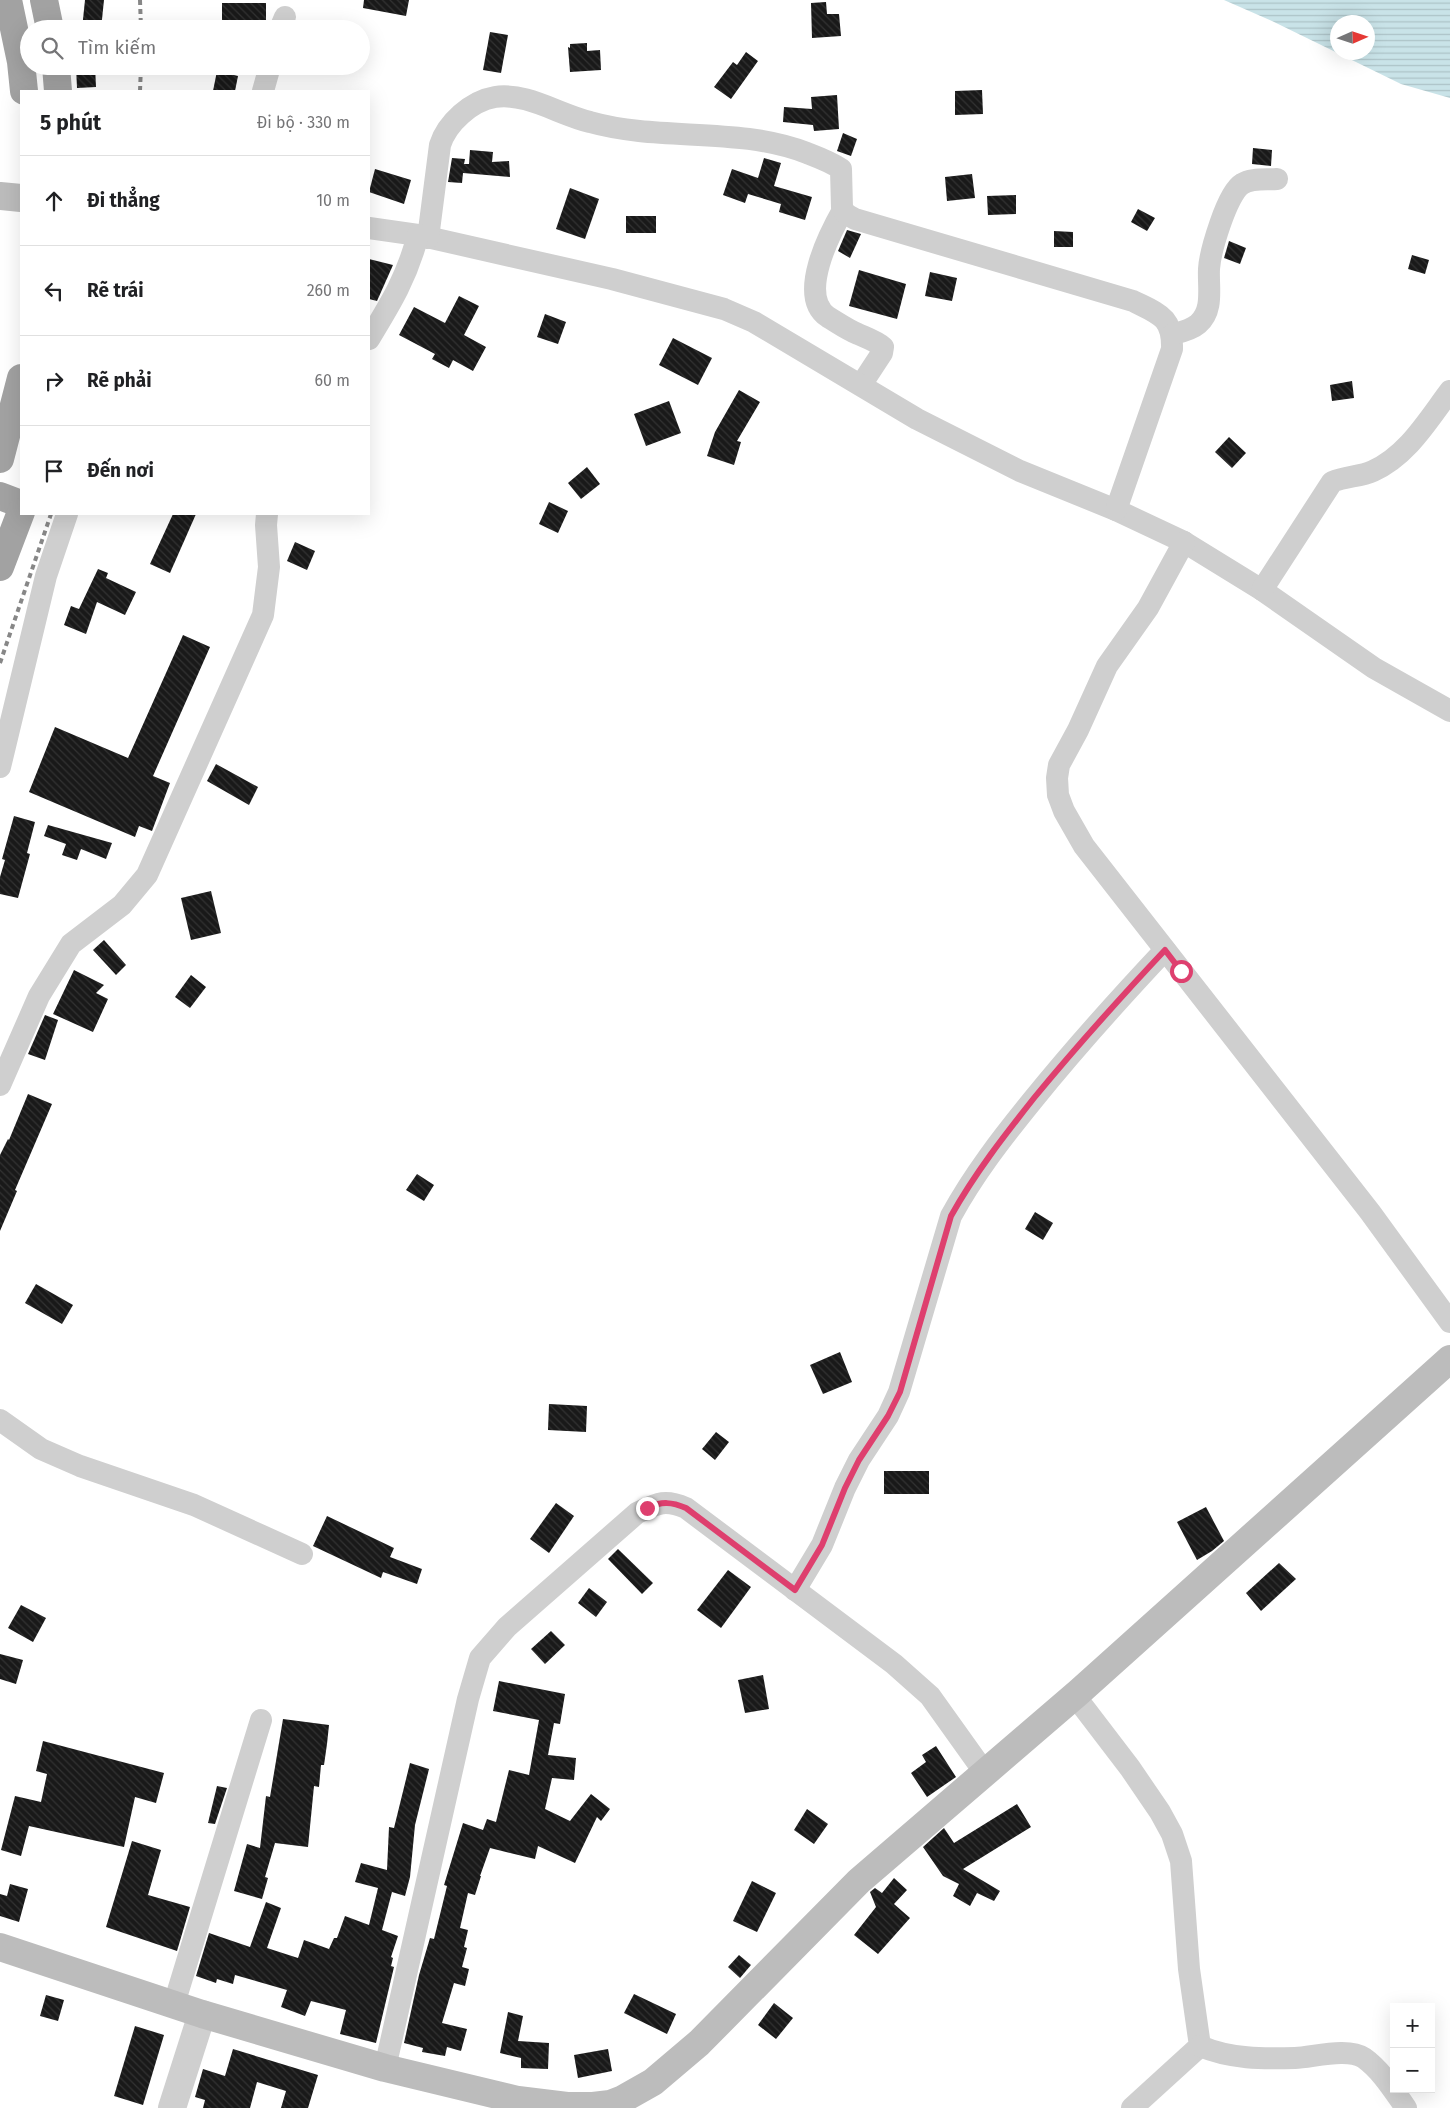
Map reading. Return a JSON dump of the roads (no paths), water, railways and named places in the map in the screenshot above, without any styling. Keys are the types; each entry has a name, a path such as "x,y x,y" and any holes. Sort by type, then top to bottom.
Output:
{"highway":[{"path":"8,0 20,57"},
{"path":"44,0 48,20"},
{"path":"22,75 24,90"},
{"path":"57,75 58,90"},
{"path":"0,459 20,382"},
{"path":"0,496 20,504"},
{"path":"0,567 20,515"}],"main road":[{"path":"0,196 20,198"},
{"path":"0,1947 202,2014 516,2104 593,2106 610,2104 623,2099 653,2082 699,2043 859,1881 1075,1696 1450,1360"}],"street":[{"path":"264,90 268,75"},
{"path":"370,337 394,299 423,237 440,146 444,134 469,108 495,97 512,97 539,104 589,122 620,128 661,133 736,136 773,142 832,163 841,170 843,210 823,248 817,275 816,293 818,304 826,315 882,347 882,353 861,385"},
{"path":"1173,334 1188,330 1198,324 1208,307 1209,268 1214,245 1233,194 1242,184 1255,180 1276,179"},
{"path":"843,210 855,219 1133,301 1167,321 1173,334 1172,349 1116,510"},
{"path":"370,228 423,237 612,279 724,309 754,322 917,420 1020,471 1116,510 1184,542 1262,590 1374,668 1450,711"},
{"path":"1262,590 1332,482 1360,476 1388,464 1418,434 1450,391"},
{"path":"0,767 46,576 67,515"},
{"path":"0,1085 39,996 71,944 122,905 147,875 263,615 269,567 267,515"},
{"path":"1184,542 1148,608 1107,666 1078,730 1059,765 1057,778 1058,795 1064,811 1084,846 1358,1196 1450,1322"},
{"path":"795,1590 822,1545 845,1488 859,1460 888,1416 900,1392 951,1216 965,1190 1079,1043 1165,950"},
{"path":"0,1420 41,1449 80,1466 194,1505 302,1554"},
{"path":"385,2068 468,1698 480,1658 507,1627 637,1513 657,1503 672,1502 686,1508 894,1664 930,1696 985,1773"},
{"path":"1075,1696 1160,1812 1178,1852 1181,1861 1189,1970 1200,2046"},
{"path":"174,2004 261,1720"},
{"path":"172,2108 202,2014"},
{"path":"1132,2108 1200,2046"},
{"path":"1200,2046 1219,2054 1236,2057 1294,2058 1345,2053 1363,2057 1393,2089 1406,2108"}],"water":[{"path":"1224,0 1450,0 1450,98 1401,84 1352,60 1375,60 1375,15 1330,15 1330,49"}],"railway":[{"path":"140,0 141,20"},
{"path":"140,90 141,75"},
{"path":"0,663 51,515"}]}
